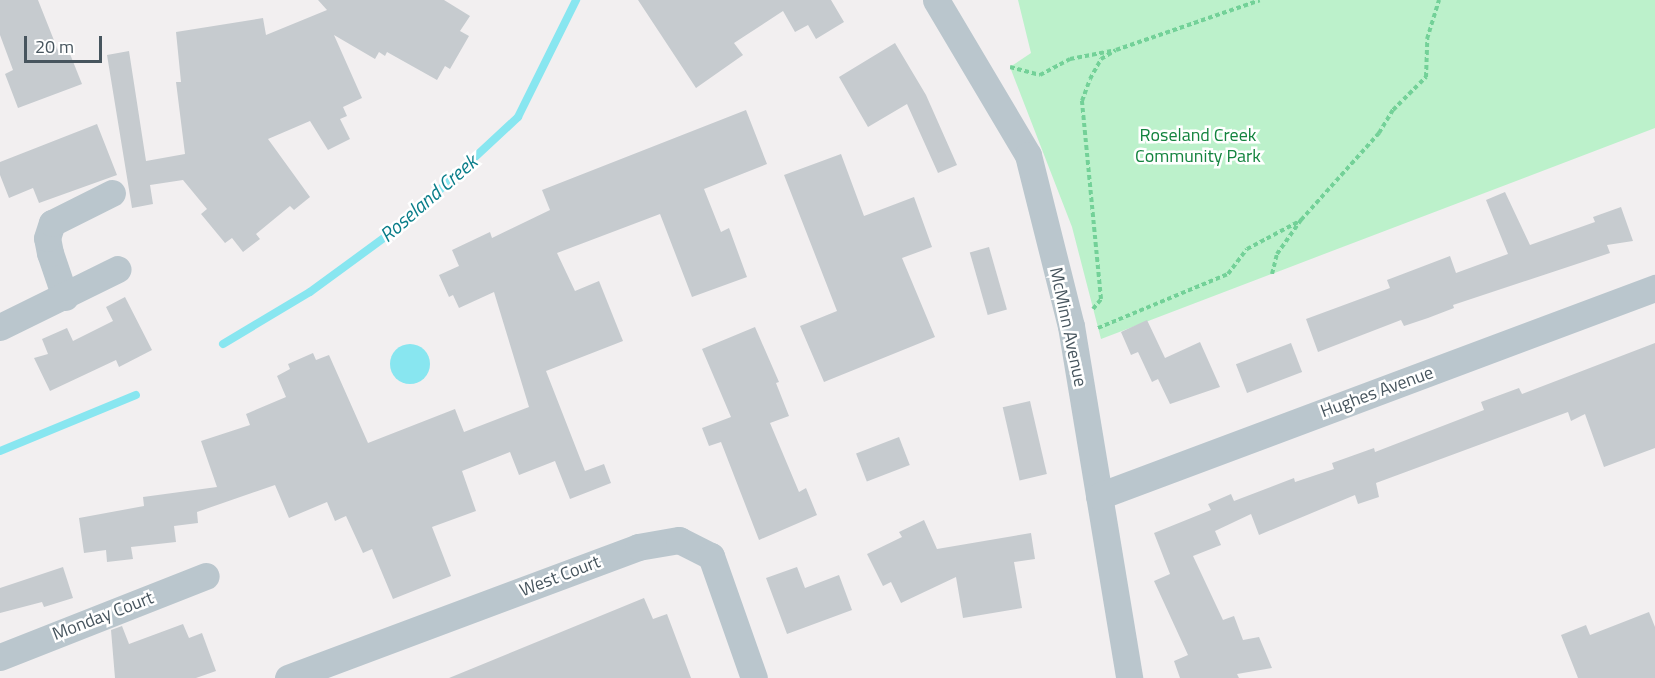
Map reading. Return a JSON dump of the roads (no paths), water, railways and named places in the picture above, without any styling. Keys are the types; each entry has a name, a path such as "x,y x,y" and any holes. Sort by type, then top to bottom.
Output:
{"street":[{"name":"McMinn Avenue","path":"936,0 1028,155 1071,326 1129,678"},
{"path":"65,297 47,238 52,223 112,193"},
{"path":"0,327 118,269"},
{"name":"Hughes Avenue","path":"1099,495 1655,288"},
{"name":"West Court","path":"288,678 638,547 680,540 711,556 754,678"},
{"name":"Monday Court","path":"0,657 206,576"}],"water":[{"path":"410,344 424,350 430,364 424,378 410,384 396,378 390,364 396,350"}],"waterway":[{"name":"Roseland Creek","path":"223,344 310,292 403,224 518,117 576,0"},
{"name":"Roseland Creek","path":"0,451 136,395"}],"park label":[{"name":"Roseland Creek Community Park","path":"1198,146"}]}
